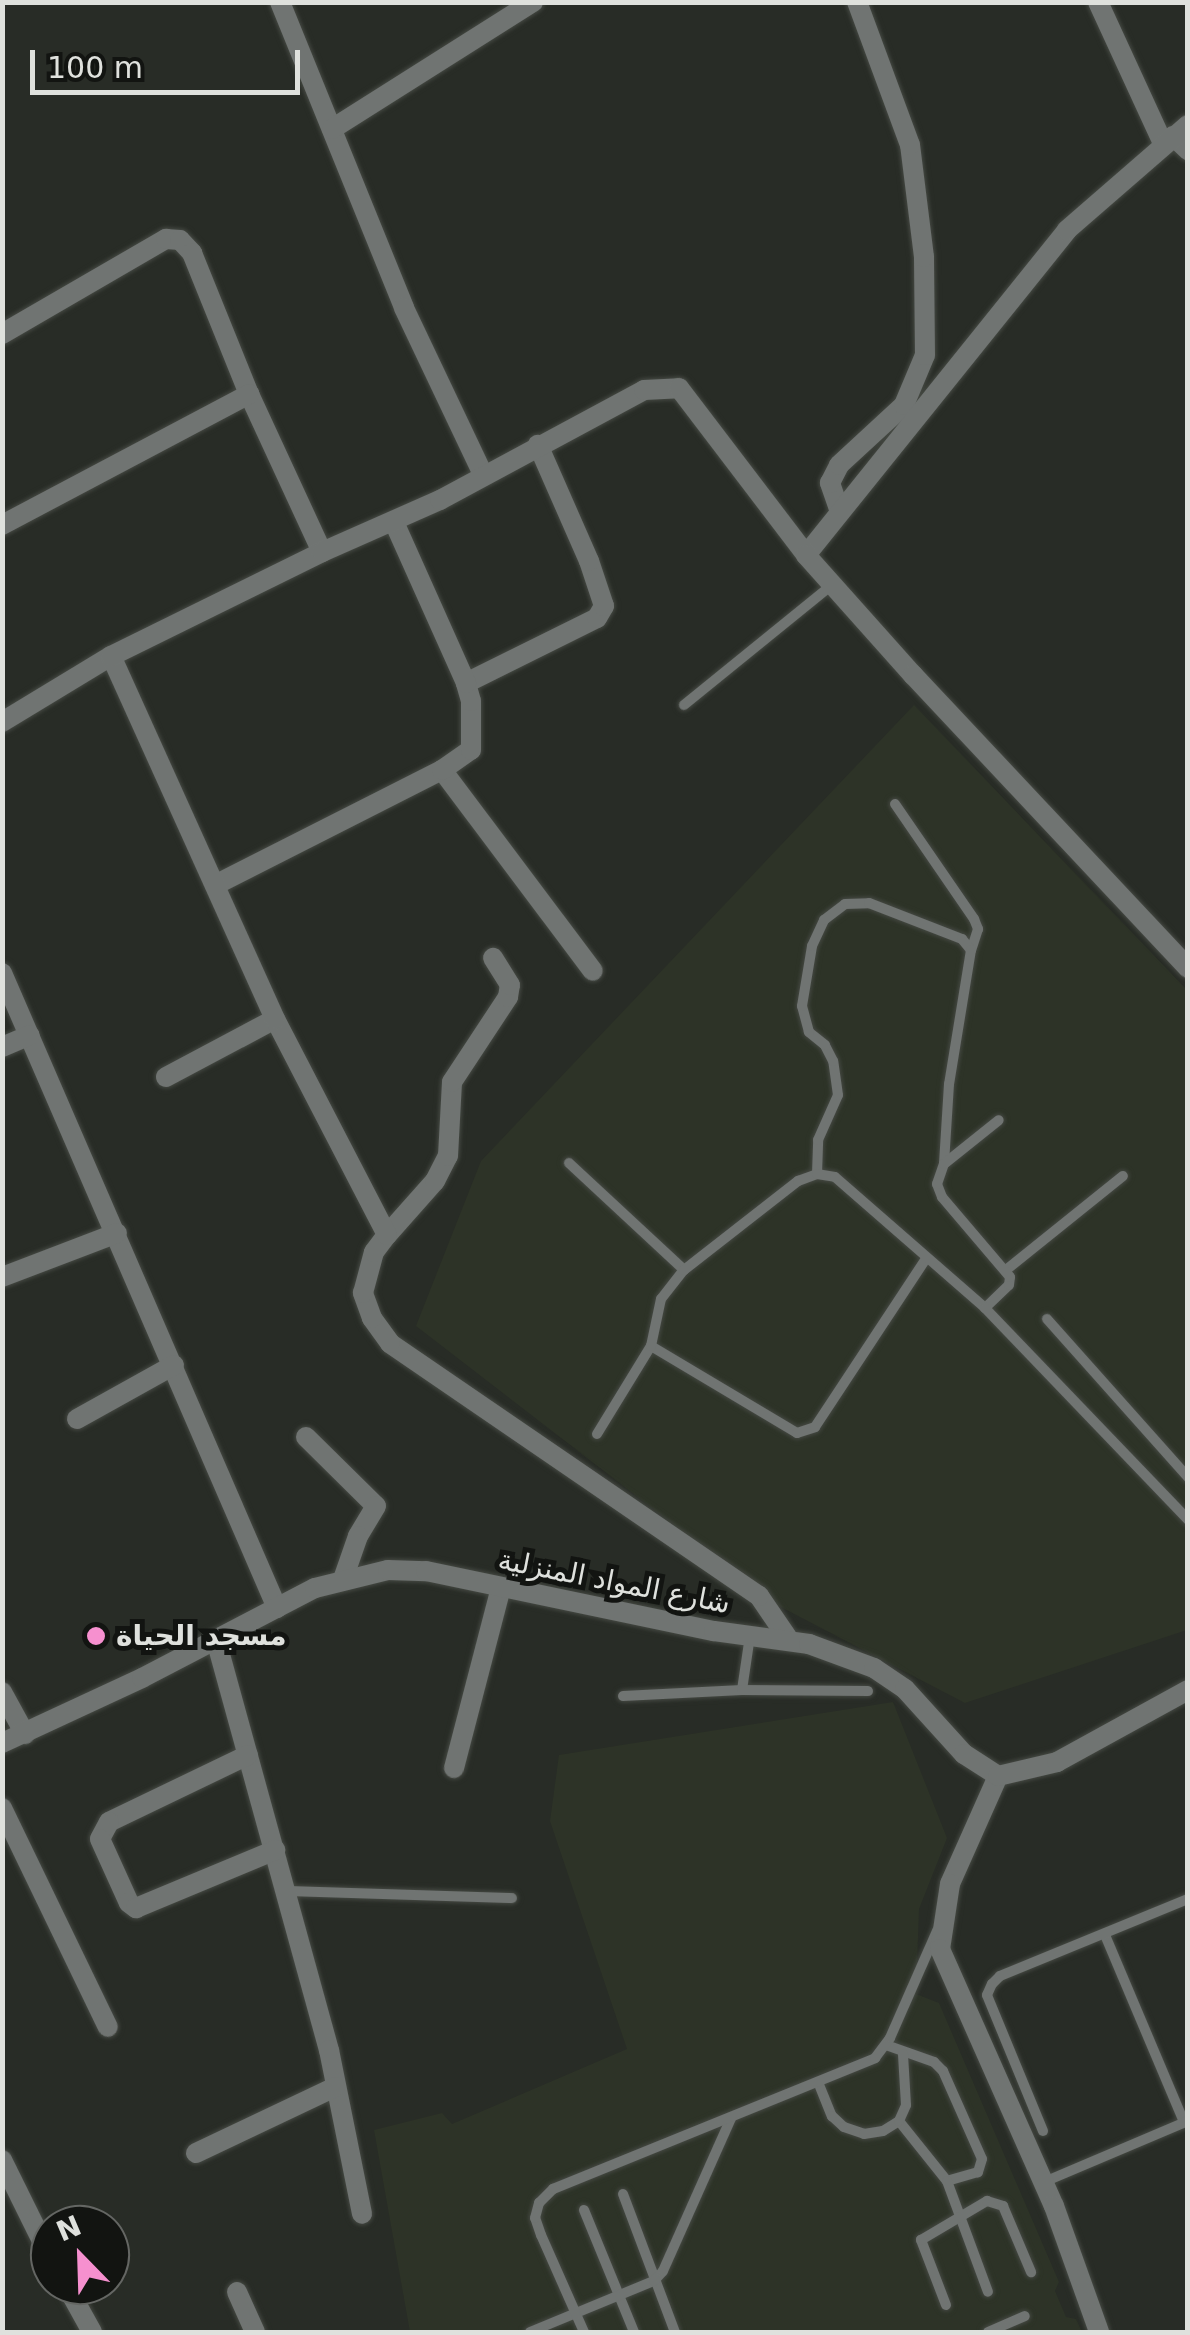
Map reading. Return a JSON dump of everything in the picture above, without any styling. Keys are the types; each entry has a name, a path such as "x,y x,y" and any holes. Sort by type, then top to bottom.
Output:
{"street":[{"path":"280,2 404,308 483,474"},
{"path":"332,129 533,2"},
{"path":"840,512 830,483 839,465 904,405 925,355 924,257 910,145 856,2"},
{"path":"869,30 874,2"},
{"path":"806,554 1067,230 1178,138 1098,2"},
{"path":"2,334 173,238 192,253 249,394 322,552"},
{"path":"2,722 111,656 322,552 394,522 644,390 679,388 806,554 1188,968"},
{"path":"2,525 249,394"},
{"path":"466,683 598,618 604,606 589,561 538,445"},
{"path":"215,885 442,770 471,750 472,701 466,683 394,522"},
{"path":"111,656 275,1019 387,1235"},
{"path":"442,770 593,971"},
{"path":"493,958 510,985 508,997 452,1082 448,1156 435,1181 374,1252 363,1293 372,1318 390,1343 759,1596 787,1638"},
{"path":"2,974 278,1608"},
{"path":"166,1077 275,1019"},
{"path":"2,1047 30,1035"},
{"path":"2,1277 117,1233"},
{"path":"77,1419 174,1364"},
{"path":"306,1437 376,1506 358,1536 343,1579"},
{"name":"شارع المواد المنزلية","path":"2,1743 343,1579 388,1570 426,1571 750,1636 787,1638 874,1668 905,1688 964,1754 998,1776"},
{"path":"454,1768 500,1588"},
{"path":"216,1640 329,2050 362,2214"},
{"path":"1100,2332 1044,2182 940,1949 940,1926 950,1884 998,1776 1056,1762 1188,1690"},
{"path":"2,1692 25,1734"},
{"path":"248,1754 109,1822 100,1839 128,1903 136,1908 274,1850"},
{"path":"2,1808 108,2027"},
{"path":"196,2153 335,2087"},
{"path":"2,2160 30,2217"},
{"path":"237,2292 255,2332"},
{"path":"77,2305 92,2332"}],"lane":[{"path":"684,705 833,584"},
{"path":"895,804 978,929 970,950 948,1084 944,1164 937,1184 942,1197 1006,1270 1009,1286 984,1308"},
{"path":"817,1174 818,1140 838,1096 832,1062 825,1045 809,1032 802,1006 812,946 824,920 846,904 869,904 962,939 970,950"},
{"path":"944,1164 998,1120"},
{"path":"569,1163 684,1270"},
{"path":"597,1434 651,1346 661,1299 684,1270 798,1181 817,1174 835,1177 924,1260 984,1308 1188,1520"},
{"path":"1006,1270 1123,1176"},
{"path":"651,1346 797,1433 815,1427 924,1260"},
{"path":"1047,1319 1188,1476"},
{"path":"742,1690 750,1636"},
{"path":"623,1696 742,1690 868,1692"},
{"path":"284,1891 512,1898"},
{"path":"1042,2131 987,1994 1000,1976 1188,1899"},
{"path":"584,2332 536,2218 539,2203 553,2189 875,2058 886,2045 940,1926"},
{"path":"1044,2182 1186,2122 1105,1935"},
{"path":"886,2045 934,2062 944,2071 982,2159 978,2172 960,2181 947,2181"},
{"path":"818,2082 832,2116 844,2127 864,2134 899,2121 906,2106 903,2054"},
{"path":"530,2332 654,2280 675,2252 732,2117"},
{"path":"899,2121 947,2181 988,2292"},
{"path":"622,2194 676,2332"},
{"path":"946,2305 921,2240 987,2201 1004,2206 1031,2272"},
{"path":"584,2210 634,2332"},
{"path":"988,2332 1025,2316"}],"shaded area":[{"path":"914,705 1187,990 1187,1630 965,1703 779,1606 416,1326 481,1161"},
{"path":"893,1702 947,1838 919,1909 916,1994 939,2003 1059,2282 1055,2291 1066,2317 1076,2319 1082,2332 410,2332 374,2130 442,2113 452,2124 627,2049 550,1821 559,1755"}],"place":[{"name":"مسجد الحياة","path":"96,1636"}]}
